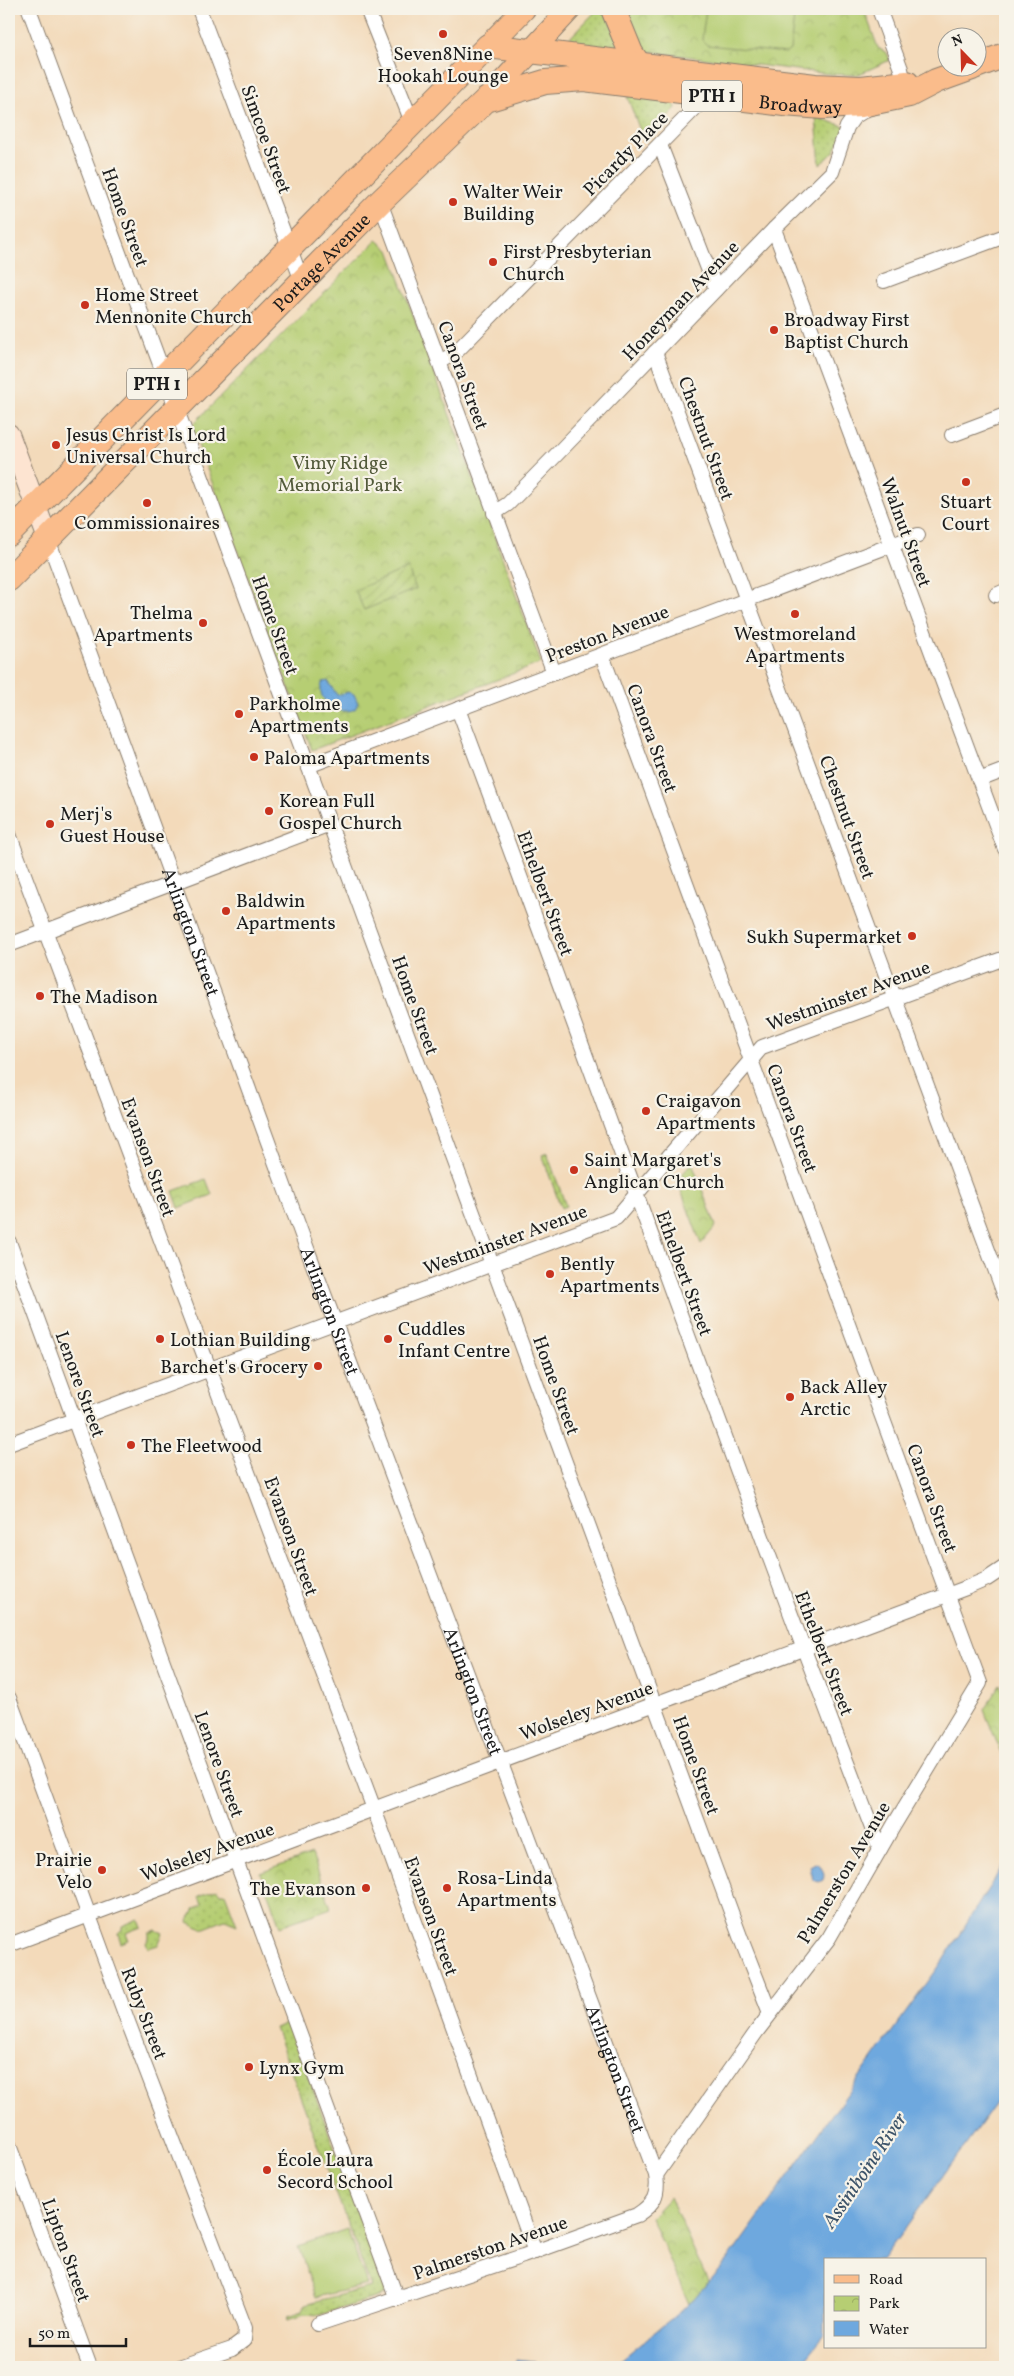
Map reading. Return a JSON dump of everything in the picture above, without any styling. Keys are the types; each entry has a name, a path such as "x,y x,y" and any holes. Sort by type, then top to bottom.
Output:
{"highway":[{"path":"613,9 630,53 640,65"},
{"name":"Portage Avenue","path":"9,534 488,46"},
{"name":"Broadway","path":"488,46 830,87 862,88 936,81"},
{"path":"986,62 1005,55"},
{"name":"Broadway","path":"486,100 529,86 567,79 584,79 707,96 823,107 875,104 909,95 944,78"},
{"name":"Portage Avenue","path":"9,579 176,407 380,202 486,100"}],"main road":[{"name":"Portage Avenue","path":"488,46 524,9"},
{"name":"Portage Avenue","path":"486,100 570,9"},
{"name":"Arlington Street","path":"9,434 48,539"}],"street":[{"name":"Home Street","path":"29,9 741,1939 770,2013"},
{"name":"Simcoe Street","path":"199,9 302,281"},
{"path":"367,9 412,122"},
{"path":"879,9 902,70 904,83"},
{"name":"Picardy Place","path":"440,362 455,353 707,96"},
{"name":"Honeyman Avenue","path":"494,513 508,504 550,462 774,229 832,172 847,127 854,117 875,104"},
{"path":"660,144 716,289"},
{"name":"Canora Street","path":"380,202 554,673"},
{"name":"Walnut Street","path":"774,229 1005,849"},
{"path":"884,281 1005,236"},
{"name":"Chestnut Street","path":"656,352 1005,1296"},
{"path":"952,435 1005,414"},
{"name":"Preston Avenue","path":"308,766 918,535"},
{"name":"Arlington Street","path":"48,539 335,1322 657,2180"},
{"name":"Canora Street","path":"602,655 949,1595"},
{"name":"Ethelbert Street","path":"458,709 637,1194 669,1288 803,1649 880,1849"},
{"path":"980,780 1005,770"},
{"path":"9,944 330,824"},
{"name":"Evanson Street","path":"9,834 374,1809 535,2252"},
{"name":"Westminster Avenue","path":"9,1444 616,1218 764,1046 1005,958"},
{"name":"Lenore Street","path":"9,1242 397,2299"},
{"name":"Wolseley Avenue","path":"9,1945 949,1595 988,1579 1005,1567"},
{"name":"Palmerston Avenue","path":"318,2324 535,2252 637,2215 653,2203 657,2197 657,2180 770,2013 830,1938 880,1849 980,1683 949,1595"},
{"name":"Ruby Street","path":"9,1698 88,1915 245,2328 244,2340 232,2350 179,2367"},
{"name":"Lipton Street","path":"9,2145 90,2367"}],"green space":[{"path":"598,9 603,9 625,51 565,43"},
{"path":"621,9 864,9 878,48 887,53 890,60 857,75 830,74 636,50"},
{"path":"706,9 795,9 790,50 786,53 707,45 702,40"},
{"path":"627,96 673,101 676,108 644,141"},
{"path":"816,117 847,127 834,152 820,165"},
{"name":"Vimy Ridge Memorial Park","path":"377,240 389,250 541,663 312,750 191,426"},
{"path":"408,568 416,589 364,610 355,590"},
{"path":"547,1153 566,1206 561,1208 542,1155"},
{"path":"692,1163 716,1226 701,1244 677,1180"},
{"path":"206,1179 212,1195 179,1208 173,1191"},
{"path":"1000,1684 1005,1698 1005,1763 984,1710"},
{"path":"312,1854 331,1908 280,1926 260,1873"},
{"path":"218,1889 221,1893 225,1893 237,1925 225,1920 202,1929 188,1922 195,1908 202,1905 199,1896"},
{"path":"139,1919 142,1927 126,1933 129,1940 121,1943 118,1934 122,1930 122,1926"},
{"path":"156,1930 163,1933 158,1945 148,1948 146,1943 149,1933"},
{"path":"289,2023 386,2291 384,2295 320,2315 305,2314 287,2319 288,2316 303,2311 305,2304 371,2287 275,2028"},
{"path":"670,2197 708,2282 689,2304 651,2217"},
{"path":"347,2229 367,2285 316,2297 298,2246"}],"water":[{"path":"328,681 337,695 349,692 354,694 358,703 355,709 342,711 325,701 321,689 323,682"},
{"name":"Assiniboine River","path":"1005,1862 1005,2090 883,2258 824,2258 824,2336 799,2367 612,2367 689,2304 727,2261 940,1965"},
{"path":"815,1863 821,1867 823,1872 823,1880 819,1882 813,1880 810,1866"},
{"path":"516,2359 534,2361 537,2367 516,2367"}],"place":[{"name":"Seven8Nine Hookah Lounge","path":"443,34"},
{"name":"Walter Weir Building","path":"453,202"},
{"name":"First Presbyterian Church","path":"493,262"},
{"name":"Home Street Mennonite Church","path":"85,305"},
{"name":"Broadway First Baptist Church","path":"774,330"},
{"name":"Jesus Christ Is Lord Universal Church","path":"56,445"},
{"name":"Stuart Court","path":"966,482"},
{"name":"Commissionaires","path":"147,503"},
{"name":"Westmoreland Apartments","path":"795,614"},
{"name":"Thelma Apartments","path":"203,623"},
{"name":"Parkholme Apartments","path":"239,714"},
{"name":"Paloma Apartments","path":"254,757"},
{"name":"Korean Full Gospel Church","path":"269,811"},
{"name":"Merj's Guest House","path":"50,824"},
{"name":"Baldwin Apartments","path":"226,911"},
{"name":"Sukh Supermarket","path":"912,936"},
{"name":"The Madison","path":"40,996"},
{"name":"Craigavon Apartments","path":"646,1111"},
{"name":"Saint Margaret's Anglican Church","path":"574,1170"},
{"name":"Bently Apartments","path":"550,1274"},
{"name":"Lothian Building","path":"160,1339"},
{"name":"Cuddles Infant Centre","path":"388,1339"},
{"name":"Barchet's Grocery","path":"318,1366"},
{"name":"Back Alley Arctic","path":"790,1397"},
{"name":"The Fleetwood","path":"131,1445"},
{"name":"Prairie Velo","path":"102,1870"},
{"name":"The Evanson","path":"366,1888"},
{"name":"Rosa-Linda Apartments","path":"447,1888"},
{"name":"Lynx Gym","path":"249,2067"},
{"name":"École Laura Secord School","path":"267,2170"}]}
